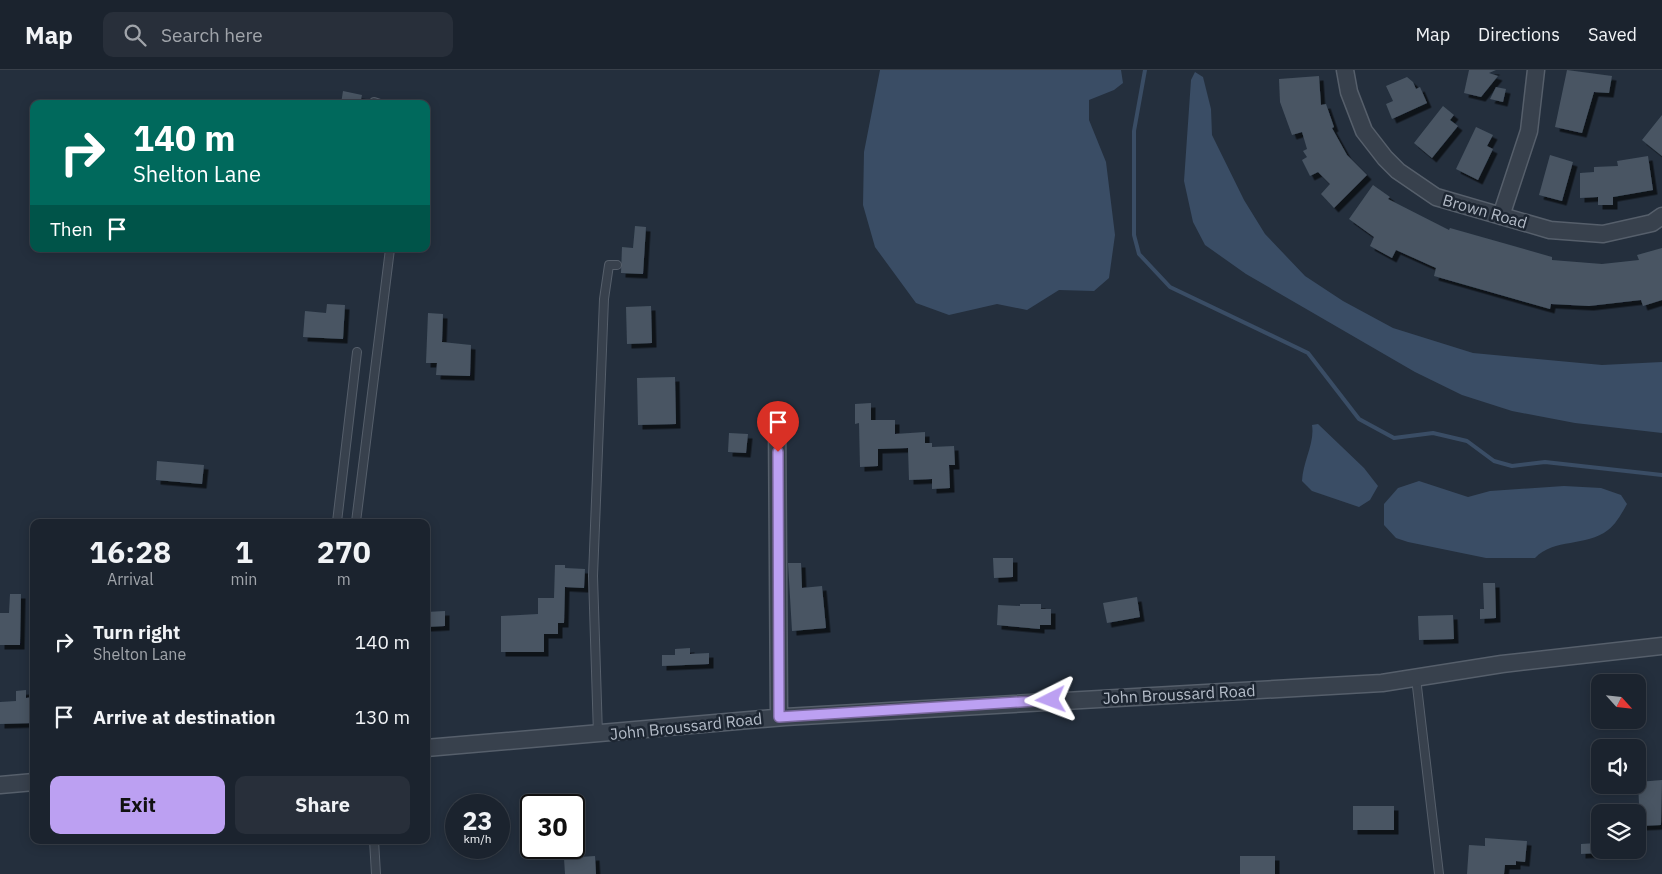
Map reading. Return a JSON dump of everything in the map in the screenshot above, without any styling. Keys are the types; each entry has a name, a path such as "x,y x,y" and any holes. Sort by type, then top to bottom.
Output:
{"street":[{"name":"Brown Road","path":"1345,70 1349,92 1364,131 1384,158 1398,171 1436,197 1550,230 1603,234 1652,223 1662,216"},
{"path":"1501,216 1529,131 1536,70"},
{"path":"777,415 779,717"},
{"name":"John Broussard Road","path":"430,748 598,735 779,717 977,704 1382,683 1502,664 1662,646"},
{"path":"0,785 30,782"}],"lane":[{"path":"356,519 390,252"},
{"path":"598,735 592,576 606,271 609,265 617,265"},
{"path":"337,519 357,352"},
{"path":"1416,678 1439,874"},
{"path":"374,844 376,874"}],"water":[{"path":"880,70 1121,70 1123,83 1114,90 1089,100 1089,120 1106,162 1115,235 1109,278 1094,291 1059,290 1027,310 997,304 949,315 916,303 875,247 863,205 864,152"},
{"path":"1195,72 1203,77 1211,109 1212,135 1244,200 1265,234 1305,276 1343,301 1393,328 1473,353 1602,365 1662,362 1662,433 1575,423 1512,411 1462,395 1415,372 1246,274 1205,245 1193,222 1184,181 1191,80"},
{"path":"1318,424 1364,468 1378,486 1370,500 1359,507 1312,491 1302,481 1304,466 1312,439 1312,425"},
{"path":"1419,481 1468,497 1490,491 1564,486 1601,488 1621,495 1627,504 1614,525 1590,539 1551,548 1535,558 1486,558 1408,542 1396,538 1384,525 1384,504 1398,488"}],"building":[{"path":"1469,70 1496,70 1489,73 1498,76 1481,97 1464,93"},
{"path":"1567,70 1612,76 1609,93 1594,92 1582,133 1555,127"},
{"path":"1319,76 1321,105 1326,104 1334,127 1332,128 1347,155 1367,175 1334,208 1321,194 1330,184 1318,172 1310,176 1302,160 1307,157 1303,151 1307,149 1302,132 1292,135 1280,102 1279,79"},
{"path":"1407,77 1413,82 1416,89 1420,87 1427,103 1392,119 1386,104 1393,101 1386,86"},
{"path":"1496,87 1506,89 1503,102 1490,99"},
{"path":"343,91 362,95 361,100 342,100"},
{"path":"1443,106 1454,115 1450,120 1458,126 1432,158 1414,143"},
{"path":"1662,115 1662,156 1642,140"},
{"path":"1476,127 1493,135 1487,146 1493,149 1478,180 1456,169"},
{"path":"1550,155 1573,162 1562,201 1539,195"},
{"path":"1648,156 1653,190 1613,197 1613,205 1598,205 1598,197 1580,198 1580,173 1594,172 1594,167 1618,166 1617,161"},
{"path":"1373,185 1390,197 1388,199 1449,230 1450,228 1552,257 1552,260 1602,264 1639,260 1637,255 1662,248 1662,300 1643,306 1641,300 1589,306 1551,304 1550,309 1434,276 1436,268 1396,250 1392,258 1370,246 1374,237 1349,219"},
{"path":"635,226 646,227 643,274 621,273 622,247 633,248"},
{"path":"327,304 345,305 343,339 303,337 305,311 326,313"},
{"path":"651,306 652,343 627,344 626,307"},
{"path":"428,313 443,314 442,342 471,345 470,376 436,375 437,363 426,363"},
{"path":"675,377 676,424 638,425 637,378"},
{"path":"871,403 871,420 895,420 895,434 925,432 925,443 932,443 932,447 954,446 955,465 949,465 950,488 932,489 932,479 909,480 908,448 878,449 878,466 860,467 859,423 855,424 855,404"},
{"path":"729,433 748,434 746,453 728,452"},
{"path":"157,461 204,465 202,484 156,480"},
{"path":"993,558 1013,558 1013,577 994,578"},
{"path":"788,563 801,563 802,588 822,586 826,628 792,631"},
{"path":"555,565 565,565 565,568 585,569 584,588 565,587 564,623 558,623 558,634 544,634 544,652 501,652 501,616 538,614 538,598 554,598"},
{"path":"1483,583 1495,583 1496,618 1480,619 1480,609 1484,609"},
{"path":"10,594 21,594 20,645 0,645 0,613 9,613"},
{"path":"1137,597 1140,617 1107,623 1103,603"},
{"path":"1020,604 1041,604 1041,609 1051,609 1051,625 1040,625 1040,629 997,625 998,605 1020,606"},
{"path":"445,611 445,626 430,627 430,612"},
{"path":"1453,615 1454,639 1419,640 1418,616"},
{"path":"690,648 690,654 709,653 709,664 662,666 662,655 675,655 675,649"},
{"path":"26,690 26,698 30,698 30,723 0,724 0,702 16,701 16,691"},
{"path":"1662,780 1661,825 1646,826 1646,804 1639,804 1639,794 1646,794 1646,781"},
{"path":"1353,806 1394,806 1394,830 1353,830"},
{"path":"1485,838 1527,841 1525,862 1516,861 1516,865 1505,865 1504,874 1467,874 1469,845 1485,846"},
{"path":"1591,843 1591,853 1581,854 1581,844"},
{"path":"595,856 596,874 565,874 564,859 585,859 585,857"},
{"path":"1240,856 1275,856 1275,874 1240,874"}],"waterway":[{"path":"1145,70 1134,131 1134,235 1139,254 1170,287 1308,353 1359,419 1394,438 1433,433 1467,441 1494,461 1512,466 1545,462 1662,475"}],"route":[{"path":"778,452 779,717 1051,700"}]}
